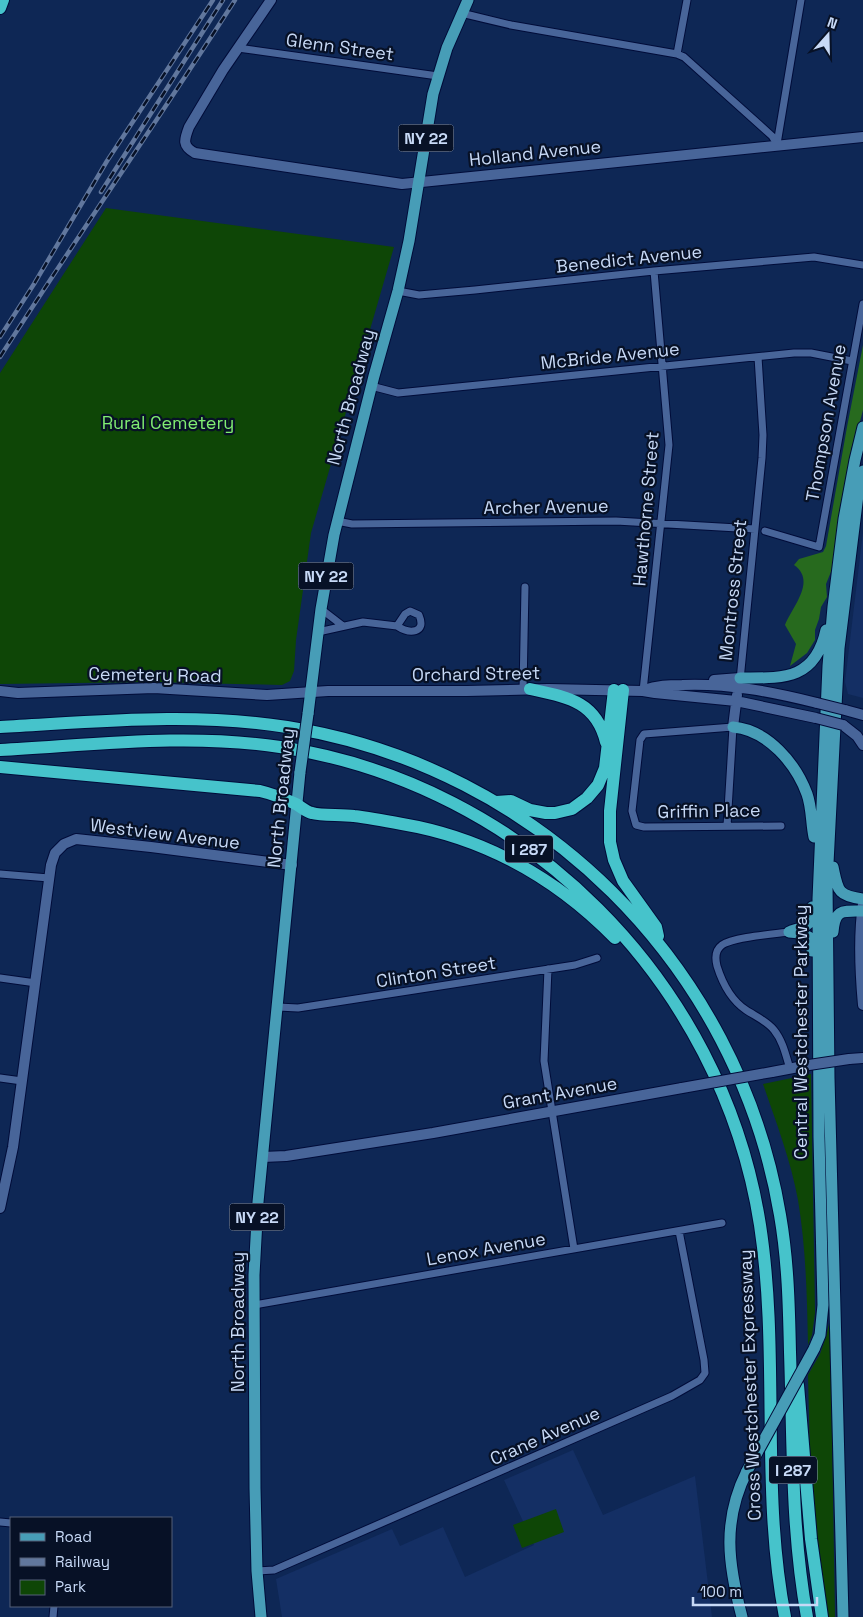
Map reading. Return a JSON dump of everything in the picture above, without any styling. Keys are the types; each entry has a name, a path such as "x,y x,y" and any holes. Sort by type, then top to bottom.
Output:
{"highway":[{"path":"0,8 3,0"},
{"path":"527,689 572,700 589,710 600,724 603,732 606,741 607,759"},
{"path":"496,802 510,800 530,810 546,813 564,812 588,798 602,777 619,690"},
{"path":"619,690 610,811 610,842 614,860 623,881 656,927 659,942"},
{"name":"I 287","path":"0,727 186,719 232,720 284,726 343,738 401,756 443,774 496,802 536,828 584,865 628,907 659,942 688,983 724,1044 741,1079 758,1127 773,1179 783,1232 787,1269 795,1526 798,1564 807,1617"},
{"name":"Cross Westchester Expressway","path":"0,750 178,741 238,742 280,747 324,756 386,774 461,807 511,837 553,867 611,921 666,990 698,1041 720,1087 743,1149 755,1198 764,1249 770,1351 774,1535 785,1617"},
{"path":"0,767 260,791 296,804 312,814 354,816 434,831 463,839 502,855 581,905 666,990"},
{"path":"790,1323 801,1407 811,1539 822,1617"}],"main road":[{"name":"North Broadway","path":"261,1617 257,1571 254,1305 258,1208 292,866 296,804 310,692 321,609 337,521 371,386 398,291 433,94 447,48 468,0"},
{"name":"Central Westchester Parkway","path":"842,1617 818,889 828,666 836,582 847,504 863,428"},
{"name":"Central Westchester Parkway","path":"742,1617 734,1589 729,1559 729,1528 736,1497 820,1335 823,1305 823,1003 828,857 839,648 858,495 863,471"},
{"path":"739,682 790,676 813,660 822,644 836,582"},
{"path":"733,727 753,732 770,742 794,768 808,796 813,836 819,846"},
{"path":"828,857 833,869 835,882 842,894 850,898 863,899"},
{"path":"790,932 804,927 810,922 812,901 818,889"},
{"path":"823,1003 832,970 834,920 839,913 845,911 862,915"},
{"path":"790,932 804,934 811,940 823,1003"}],"street":[{"path":"238,48 271,0"},
{"path":"677,54 687,0"},
{"path":"777,144 801,0"},
{"path":"461,14 510,25 677,54 688,60 772,136 777,144"},
{"name":"Glenn Street","path":"238,48 438,76"},
{"name":"Holland Avenue","path":"238,48 189,127 185,145 195,153 402,184 777,144 863,137"},
{"name":"Benedict Avenue","path":"398,291 419,295 814,257 863,265"},
{"name":"Hawthorne Street","path":"643,691 669,445 664,366 654,271"},
{"name":"Thompson Avenue","path":"766,531 819,547 863,304"},
{"name":"McBride Avenue","path":"371,386 398,393 794,353 811,353 852,361"},
{"name":"Montross Street","path":"727,826 733,727 756,529 763,450 758,357"},
{"name":"Archer Avenue","path":"337,521 352,524 662,523 756,529"},
{"path":"525,587 527,689"},
{"path":"321,609 330,618 344,626"},
{"path":"318,632 363,622 397,626"},
{"path":"739,682 758,689 863,715"},
{"name":"Orchard Street","path":"643,691 654,686 739,682"},
{"name":"Cemetery Road","path":"0,691 18,693 154,688 267,695 310,692"},
{"name":"Orchard Street","path":"310,692 527,689 643,691 736,701 816,718 863,732"},
{"path":"843,725 857,736 863,745"},
{"name":"Griffin Place","path":"733,727 644,734 640,740 632,811 636,825 644,827 782,826"},
{"name":"Westview Avenue","path":"0,1208 13,1147 52,858 55,853 64,844 76,840 112,842 292,866"},
{"path":"0,874 50,878"},
{"path":"862,915 860,961 863,1005"},
{"path":"790,932 728,942 716,950 716,962 728,991 744,1008 767,1023 774,1030 785,1051 790,1069"},
{"name":"Clinton Street","path":"278,1007 298,1008 575,965 597,958"},
{"path":"548,969 544,1061 574,1249"},
{"path":"0,978 36,983"},
{"name":"Grant Avenue","path":"263,1157 306,1153 551,1112 810,1065 863,1058"},
{"path":"0,1078 22,1081"},
{"name":"Lenox Avenue","path":"254,1305 722,1223"},
{"name":"Crane Avenue","path":"257,1571 274,1570 663,1400 700,1380 705,1373 704,1360 679,1231"}],"shaded area":[{"path":"863,532 863,698 848,694 845,682"},
{"path":"573,1450 603,1515 695,1476 712,1617 282,1617 276,1579 392,1529 400,1546 443,1527 465,1577 534,1545 504,1480"}],"green space":[{"name":"Rural Cemetery","path":"106,208 394,247 311,533 296,640 294,671 290,681 282,685 152,682 0,684 0,373"},
{"path":"863,345 863,410 851,449 851,468 835,545 835,562 826,584 827,597 821,607 815,630 815,640 807,653 790,666 796,644 785,625 801,594 803,586 801,571 794,565 799,559 823,552 826,546"},
{"path":"811,1074 815,1313 812,1335 808,1345 807,1290 798,1200 787,1156 763,1084"},
{"path":"830,1319 835,1617 827,1617 818,1560 810,1459 808,1375 820,1354"},
{"path":"556,1509 564,1532 522,1548 513,1525"}],"railway":[{"path":"0,337 34,284 107,161 213,0"},
{"path":"101,192 223,0"},
{"path":"0,357 235,0"}]}
